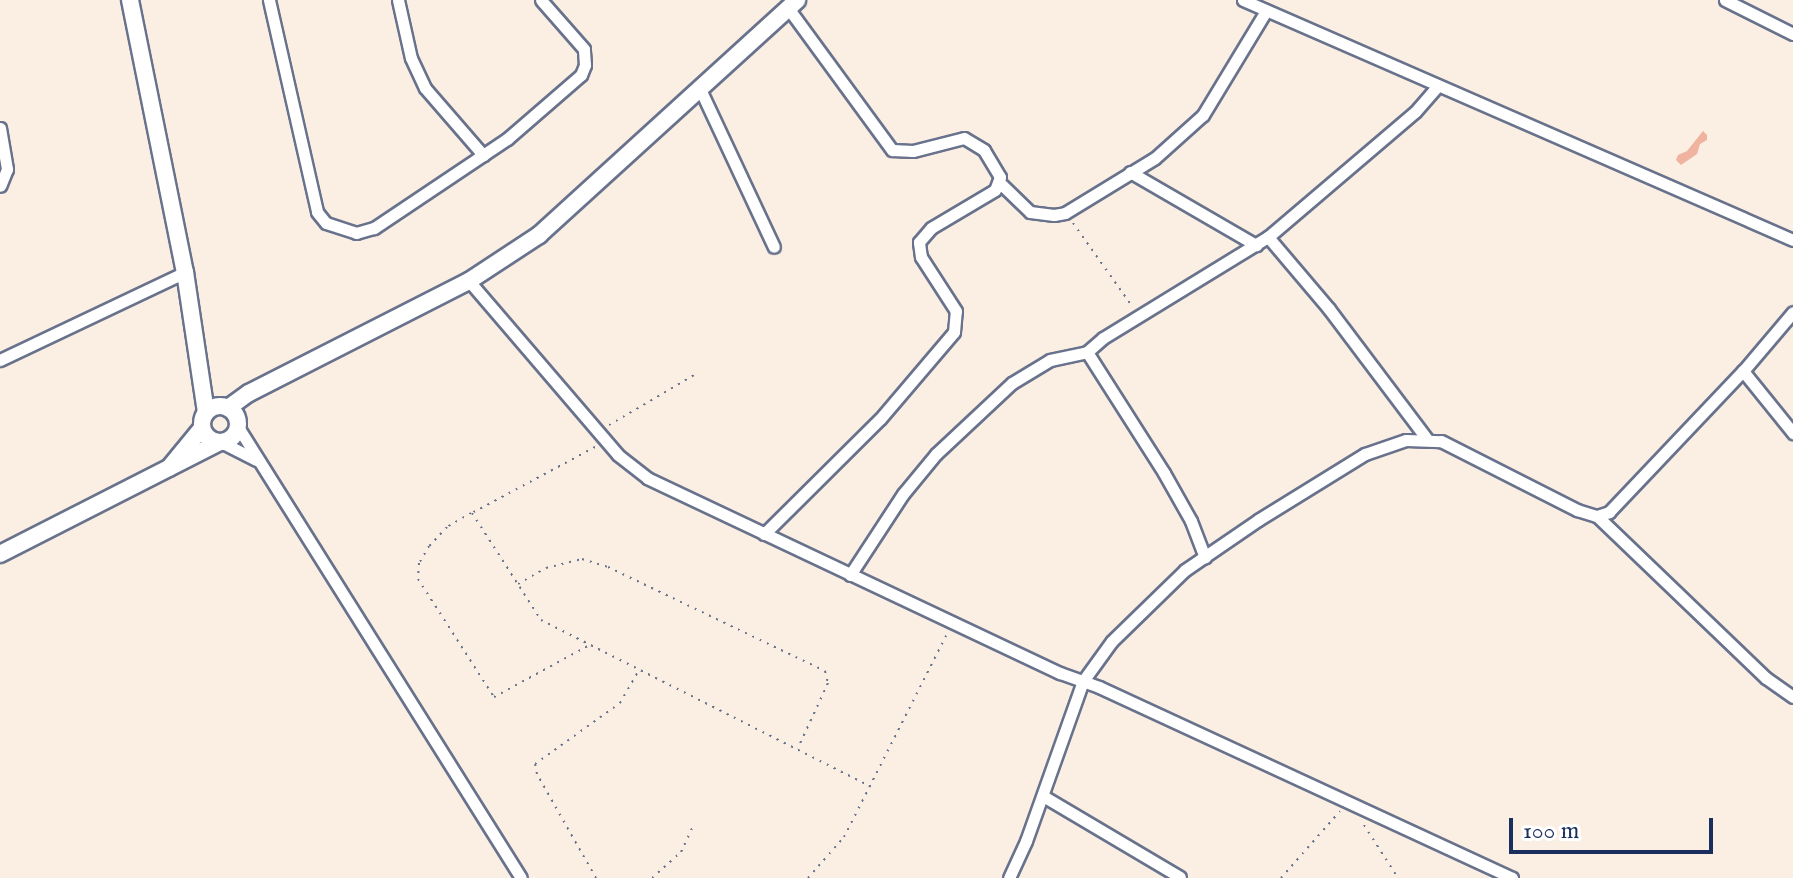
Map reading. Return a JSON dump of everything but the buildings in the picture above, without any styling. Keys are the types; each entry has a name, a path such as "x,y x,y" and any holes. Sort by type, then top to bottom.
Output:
{"street":[{"path":"130,0 185,272 201,369 207,438 257,461"},
{"path":"269,0 314,201 326,223 356,233 374,228 483,155 581,75 585,65 579,43 541,0"},
{"path":"398,0 411,58 425,88 483,155"},
{"path":"1243,0 1793,240"},
{"path":"1725,0 1793,34"},
{"path":"168,469 204,420 232,416 264,387 469,281 561,218 793,4 892,150 913,151 964,138 984,150 999,172 999,182 995,190 931,228 919,242 921,257 956,311 954,332 880,419 764,534"},
{"path":"999,182 1030,212 1054,215 1065,213 1130,172 1177,141 1203,115 1266,11"},
{"path":"850,575 903,494 936,454 1035,367 1087,352 1139,316 1268,237 1415,112 1438,86"},
{"path":"700,89 774,247"},
{"path":"0,128 7,169 0,186"},
{"path":"1130,172 1180,204 1256,245"},
{"path":"1268,237 1329,309 1427,439"},
{"path":"0,360 185,272"},
{"path":"469,281 601,437 647,478 953,623 1349,801 1512,878"},
{"path":"1597,516 1623,502 1793,312"},
{"path":"1087,352 1164,473 1191,521 1205,557"},
{"path":"201,369 521,878"},
{"path":"1743,371 1793,433"},
{"path":"0,554 231,439 232,416"},
{"path":"1009,878 1043,796 1083,681 1112,641 1185,570 1365,454 1406,440 1441,441 1597,516 1766,678 1793,697"},
{"path":"1043,796 1180,877"}],"path":[{"path":"1065,213 1139,316"},
{"path":"590,645 494,697 418,579 419,563 429,546 447,527 601,437 696,374"},
{"path":"472,513 541,620 870,786"},
{"path":"517,585 546,568 582,559 608,567 825,671 828,683 798,749"},
{"path":"808,878 844,837 953,623"},
{"path":"596,878 537,774 535,764 620,703 639,669"},
{"path":"1281,878 1349,801 1398,878"},
{"path":"652,878 681,852 692,828"}]}
